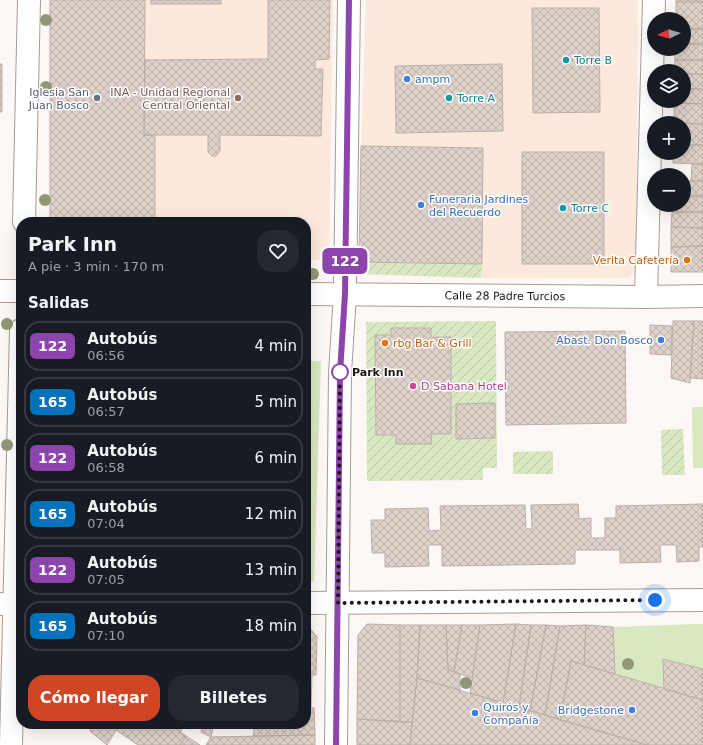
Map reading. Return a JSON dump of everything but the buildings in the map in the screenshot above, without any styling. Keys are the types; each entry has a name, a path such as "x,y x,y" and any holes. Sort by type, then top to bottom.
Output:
{"street":[{"path":"24,217 29,0"},
{"path":"336,745 340,373 345,294 349,0"},
{"path":"646,297 654,0"},
{"path":"0,291 16,291"},
{"name":"Calle 28 Padre Turcios","path":"311,294 646,297 703,296"},
{"path":"11,745 12,604 16,482"},
{"path":"311,603 703,600"}],"shaded area":[{"name":"INA - Unidad Regional Central Oriental","path":"145,0 333,0 329,260 311,260 311,217 155,217 155,135 144,135"},
{"path":"366,0 638,0 636,268 634,273 629,278 481,278 483,148 361,146"}],"green space":[{"path":"359,262 482,264 481,278 359,274"},
{"path":"496,321 497,468 483,468 483,480 367,481 366,322","holes":["391,335 451,337 451,434 431,434 431,444 396,435 376,435 375,336"]},
{"path":"311,361 321,361 314,582 311,582"},
{"path":"692,407 703,407 703,468 693,468"},
{"path":"683,429 685,475 662,475 661,430"},
{"path":"553,451 553,474 513,474 513,452"},
{"path":"703,624 703,669 663,659 664,689 615,674 613,627"}],"bus line":[{"name":"122","path":"336,745 340,373 345,294 349,0"}],"place":[{"name":"Torre B","path":"566,60"},
{"name":"ampm","path":"407,79"},
{"name":"Iglesia San Juan Bosco","path":"97,98"},
{"name":"INA - Unidad Regional Central Oriental","path":"238,98"},
{"name":"Torre A","path":"449,98"},
{"name":"Funeraria Jardines del Recuerdo","path":"421,205"},
{"name":"Torre C","path":"563,208"},
{"name":"Verita Cafetería","path":"687,260"},
{"name":"Abast. Don Bosco","path":"661,340"},
{"name":"rbg Bar & Grill","path":"385,343"},
{"name":"Park Inn","path":"340,372"},
{"name":"D Sabana Hotel","path":"413,386"},
{"name":"Bridgestone","path":"632,710"},
{"name":"Quirós y Compañía","path":"475,713"}],"route":[{"path":"340,372 338,603 655,600"}]}
